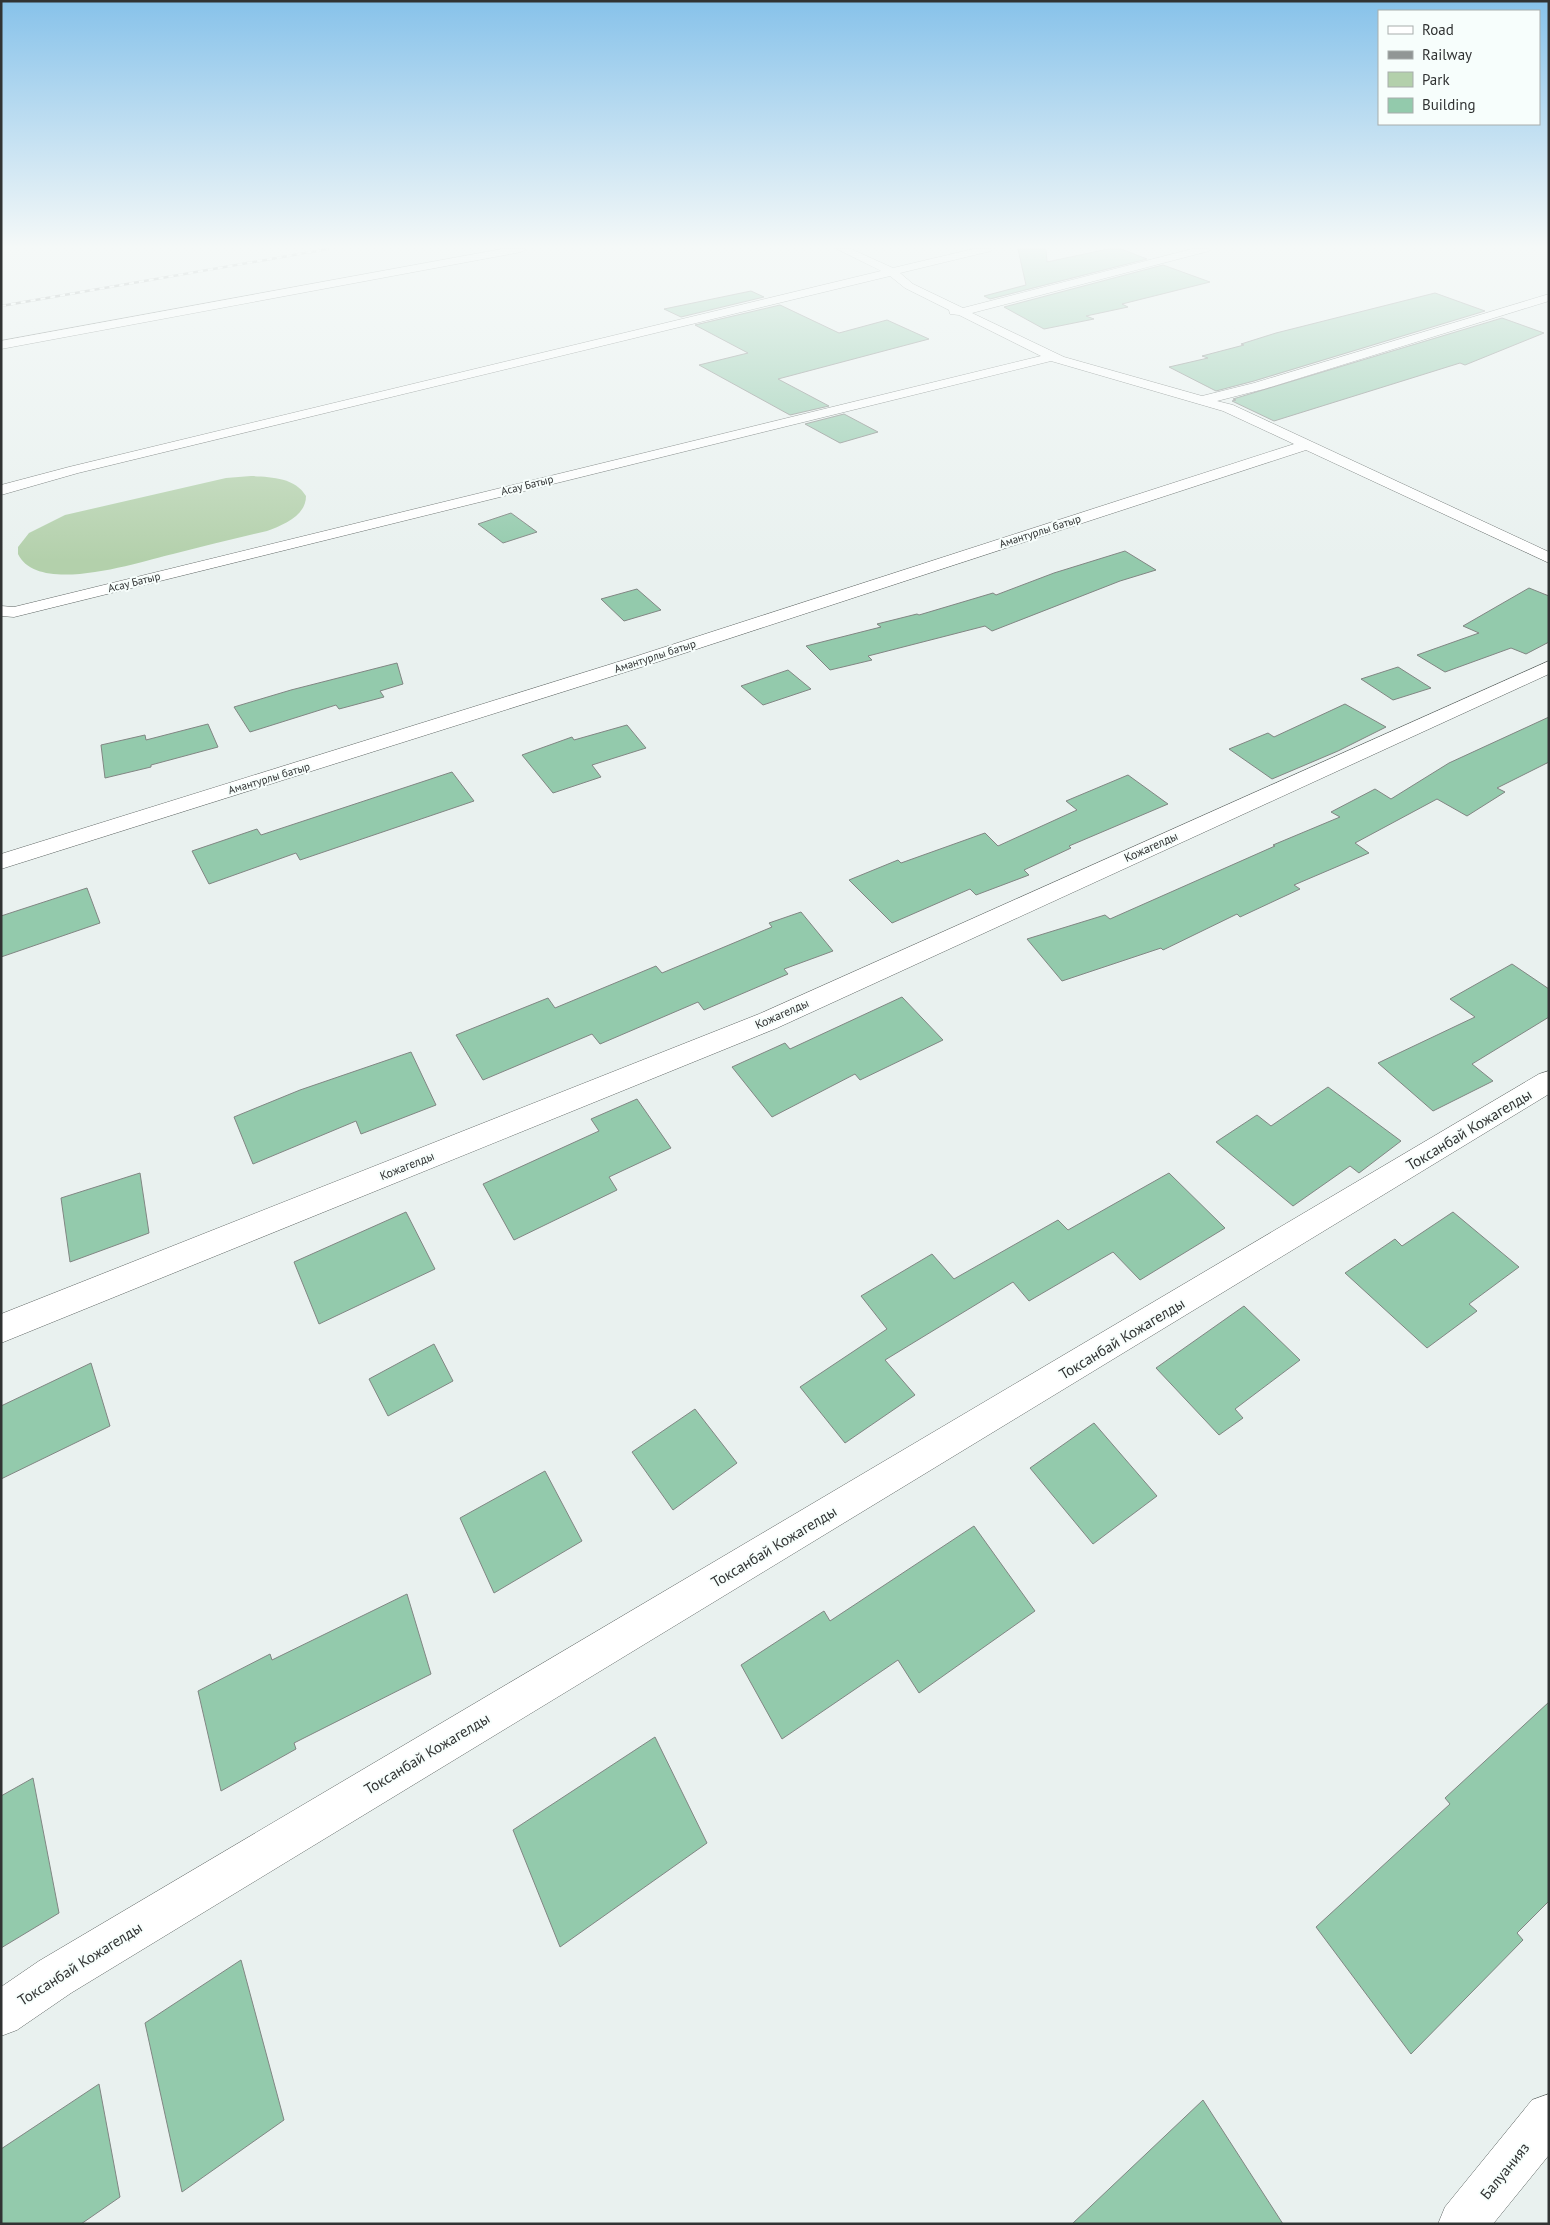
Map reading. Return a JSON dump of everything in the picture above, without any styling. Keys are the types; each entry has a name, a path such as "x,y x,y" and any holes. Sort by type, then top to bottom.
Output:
{"street":[{"path":"1,490 74,470 559,353"},
{"path":"1044,353 1053,357 1228,408 1549,558"},
{"path":"1202,400 1259,386 1367,353"},
{"name":"Асау Батыр","path":"1,611 14,612 1053,357"},
{"name":"Амантурлы батыр","path":"1,862 644,660 1307,445"},
{"name":"Кожагелды","path":"1,1329 768,1021 1549,667"},
{"name":"Токсанбай Кожагелды","path":"1,2014 64,1972 1501,1112 1549,1081"},
{"name":"Балуанияз","path":"1462,2224 1549,2117"}],"green space":[{"path":"251,476 282,479 295,485 306,496 302,509 292,519 267,531 114,569 90,573 67,575 46,573 29,566 18,554 18,547 29,533 65,515 226,478"}],"building":[{"path":"748,353 877,353 778,379 829,406 790,415 699,365"},
{"path":"1214,353 1347,353 1216,391 1169,367 1208,358 1202,356"},
{"path":"1386,353 1495,353 1465,365 1460,363 1274,421 1232,401 1236,400 1233,399"},
{"path":"844,414 878,432 840,443 805,424"},
{"path":"511,513 537,532 503,543 478,524"},
{"path":"1125,551 1156,570 1120,581 992,631 985,626 868,656 872,660 830,670 806,646 881,627 877,624 919,615 993,593 996,595 1054,573"},
{"path":"1529,588 1549,596 1549,642 1526,654 1511,648 1445,672 1417,655 1479,633 1463,626"},
{"path":"637,589 661,610 624,621 601,599"},
{"path":"397,663 403,684 380,691 384,697 339,709 336,705 250,732 234,707 291,690"},
{"path":"1398,667 1431,688 1393,700 1361,679"},
{"path":"788,670 811,689 763,705 741,686"},
{"path":"1345,704 1386,727 1338,751 1272,779 1229,749 1268,733 1274,737"},
{"path":"1549,717 1549,762 1497,788 1505,792 1467,816 1437,799 1355,843 1369,853 1294,885 1300,889 1240,917 1237,914 1163,950 1161,948 1062,981 1027,939 1105,915 1110,919 1275,846 1273,845 1340,817 1331,812 1375,789 1391,799 1449,763"},
{"path":"208,724 218,747 151,765 151,767 105,778 101,745 145,735 146,740"},
{"path":"627,725 646,748 592,765 601,777 553,793 522,755 572,737 574,740"},
{"path":"452,772 474,801 300,860 296,853 209,884 192,851 257,829 261,835"},
{"path":"1128,775 1168,804 1069,846 1071,848 1024,870 1029,875 976,895 970,889 892,923 849,880 898,860 901,863 985,833 998,846 1077,810 1066,801"},
{"path":"87,888 100,923 1,957 1,916"},
{"path":"801,912 833,951 784,969 788,974 704,1010 698,1002 600,1044 592,1034 483,1080 456,1035 548,998 555,1008 656,966 662,973 772,927 769,923"},
{"path":"1512,964 1549,989 1549,1017 1472,1064 1493,1081 1433,1111 1378,1063 1475,1017 1450,999"},
{"path":"902,997 943,1040 860,1080 855,1074 772,1117 732,1067 785,1043 790,1049"},
{"path":"411,1052 436,1105 361,1134 356,1121 253,1164 234,1117 300,1090"},
{"path":"1328,1087 1401,1141 1359,1173 1350,1166 1293,1206 1216,1142 1257,1115 1271,1126"},
{"path":"637,1099 671,1148 609,1177 617,1190 514,1240 483,1184 599,1131 591,1119"},
{"path":"140,1173 149,1233 70,1262 61,1198"},
{"path":"1169,1173 1225,1228 1140,1280 1113,1252 1029,1301 1013,1282 885,1360 915,1395 845,1443 800,1387 887,1329 861,1296 932,1254 954,1279 1058,1220 1068,1230"},
{"path":"406,1212 435,1269 319,1324 294,1262"},
{"path":"1453,1212 1519,1267 1469,1304 1477,1311 1427,1348 1345,1273 1395,1239 1402,1246"},
{"path":"1244,1306 1300,1360 1235,1409 1243,1418 1219,1435 1156,1368"},
{"path":"434,1344 453,1381 388,1416 369,1379"},
{"path":"91,1363 110,1426 1,1479 1,1406"},
{"path":"695,1409 737,1463 673,1510 632,1452"},
{"path":"1094,1423 1157,1496 1093,1544 1030,1468"},
{"path":"545,1471 582,1541 494,1593 460,1518"},
{"path":"974,1526 1035,1611 919,1693 898,1660 782,1739 741,1665 824,1611 830,1621"},
{"path":"407,1594 431,1674 294,1743 296,1749 221,1791 198,1691 270,1654 272,1660"},
{"path":"1549,1702 1549,1901 1517,1933 1523,1940 1411,2054 1316,1927 1450,1804 1445,1798"},
{"path":"655,1737 707,1843 560,1947 513,1830"},
{"path":"33,1778 59,1913 1,1948 1,1796"},
{"path":"241,1960 284,2120 182,2192 145,2023"},
{"path":"99,2084 120,2197 81,2224 1,2224 1,2149"},
{"path":"1203,2100 1283,2224 1072,2224"}]}
